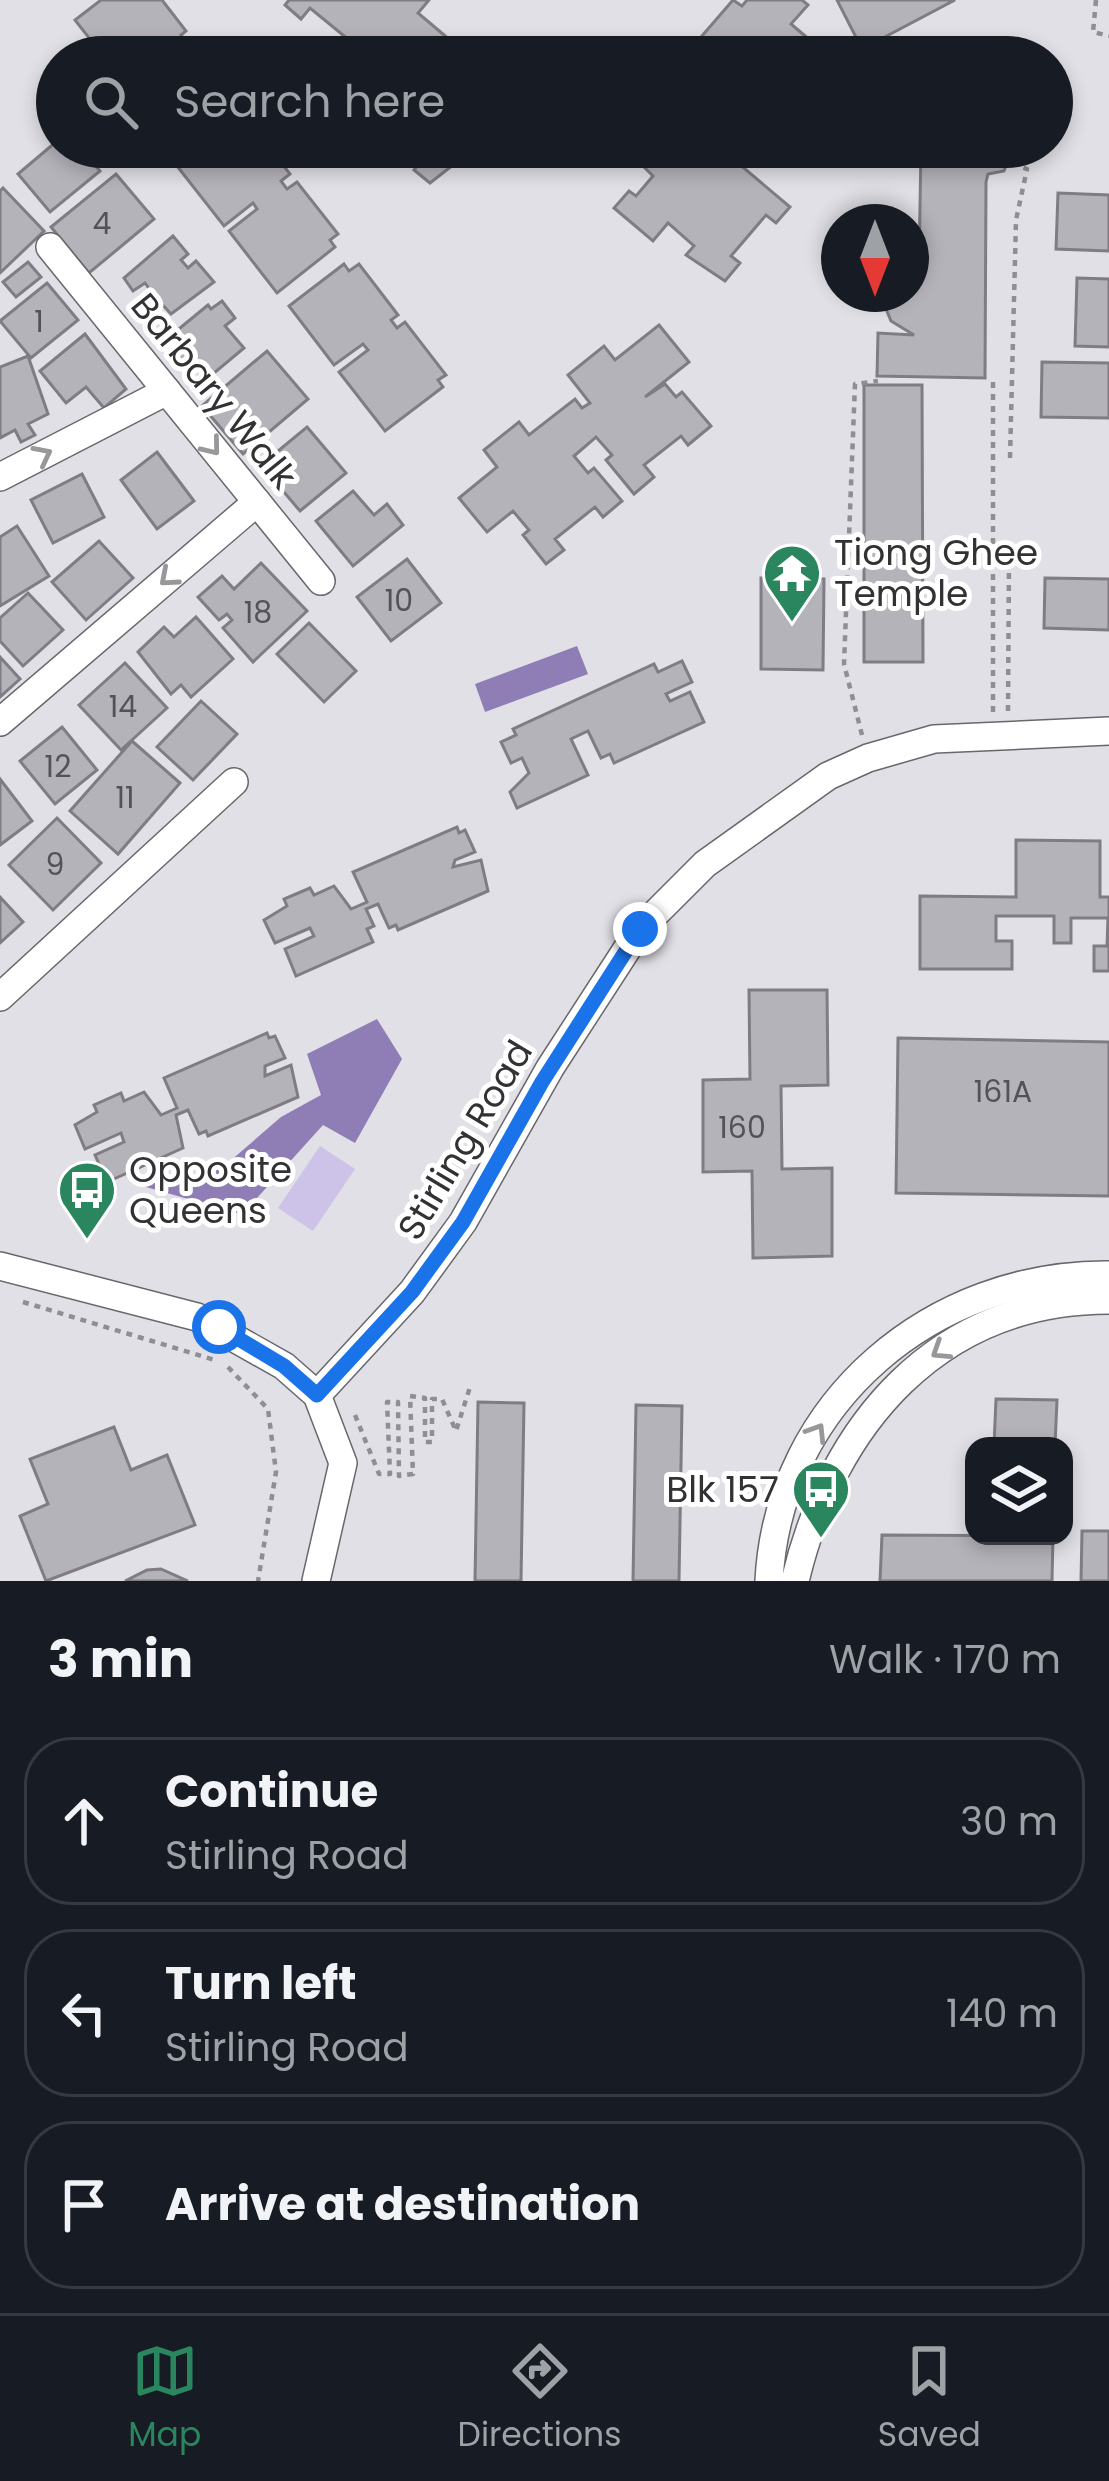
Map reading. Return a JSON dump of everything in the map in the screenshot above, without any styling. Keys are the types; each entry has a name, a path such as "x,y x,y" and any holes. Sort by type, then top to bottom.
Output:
{"street":[{"name":"Barbary Walk","path":"50,247 321,581"},
{"path":"0,477 166,391"},
{"path":"0,722 257,502"},
{"name":"Stirling Road","path":"323,1389 412,1292 463,1222 542,1082 640,929 705,864 829,776 868,758 934,739 1109,731"},
{"path":"0,997 234,782"},
{"path":"0,1266 197,1317 323,1389 343,1463 316,1581"},
{"path":"769,1581 771,1546 786,1492 813,1435 846,1391 893,1346 939,1313 981,1294 1036,1281 1109,1275"},
{"path":"795,1581 820,1497 854,1432 893,1389 937,1351 998,1319 1046,1304 1109,1300"}],"path":[{"path":"1096,0 1093,32 1109,36"},
{"path":"1010,458 1016,220 1027,170 1023,168"},
{"path":"868,758 844,664 855,384 878,381"},
{"path":"993,381 1000,735"},
{"path":"1000,735 1009,562"},
{"path":"22,1302 224,1363 268,1409 276,1472 258,1581"},
{"path":"323,1389 360,1420 379,1474 390,1474 387,1402 398,1402 399,1476 413,1474 410,1396 425,1398 425,1442 431,1442 432,1399 442,1399 456,1431 471,1384"}],"shaded area":[{"path":"577,646 588,674 485,712 475,684"},
{"path":"377,1019 402,1059 355,1143 323,1125 257,1198 237,1213 132,1183 151,1175 197,1176 229,1162 281,1117 321,1095 307,1054"},
{"path":"320,1146 355,1169 313,1231 278,1208"}],"building":[{"path":"101,0 162,0 186,31 182,36 88,36 75,20"},
{"path":"289,0 429,0 418,13 445,36 344,36 310,8 301,19 285,5"},
{"path":"733,0 742,6 747,0 802,0 808,5 791,24 805,36 702,36"},
{"path":"837,0 955,0 887,36 855,36"},
{"path":"36,159 36,168 100,171 50,212 18,174"},
{"path":"179,168 285,168 290,174 281,181 287,189 297,182 338,234 330,240 335,247 277,293 229,231 257,209 253,203 224,226"},
{"path":"416,168 449,168 430,183"},
{"path":"645,168 744,168 790,207 776,223 766,215 731,256 740,263 725,281 686,255 694,246 668,223 653,241 614,208 629,191 636,196 653,176"},
{"path":"921,168 1005,168 988,174 986,182 985,378 877,376 878,333 914,335 891,321 887,312 929,312 929,204 920,204"},
{"path":"116,174 154,219 89,273 51,227"},
{"path":"3,188 44,231 0,273 0,191"},
{"path":"1058,193 1109,195 1109,251 1056,249"},
{"path":"173,236 188,254 181,260 188,268 196,261 214,282 171,314 160,302 149,312 139,300 150,290 145,283 133,291 124,278"},
{"path":"28,262 41,277 16,297 3,282"},
{"path":"344,264 349,271 359,264 398,315 391,320 397,328 405,322 446,375 438,380 443,387 385,431 339,372 368,350 363,344 334,365 289,306"},
{"path":"1077,278 1109,279 1109,347 1075,346"},
{"path":"47,283 78,320 31,358 0,321"},
{"path":"222,301 235,318 225,326 244,348 207,379 192,362 184,369 163,342 208,305 211,309"},
{"path":"659,325 689,362 645,397 665,384 676,397 682,392 711,426 688,445 681,436 644,465 654,477 634,494 606,460 612,455 596,437 574,456 588,473 594,468 622,501 603,517 595,507 555,539 564,550 546,564 523,535 529,530 513,511 487,532 459,498 497,467 484,450 519,422 529,435 575,399 582,408 590,403 568,375 604,346 615,360"},
{"path":"85,334 126,389 104,408 86,387 66,403 40,371"},
{"path":"267,351 308,399 243,454 202,406"},
{"path":"28,356 48,414 28,424 35,435 21,442 15,430 0,438 0,367"},
{"path":"1042,362 1109,363 1109,418 1041,417"},
{"path":"864,385 922,385 923,662 864,662"},
{"path":"307,427 346,473 300,511 261,465"},
{"path":"157,452 194,501 157,529 121,480"},
{"path":"82,474 104,517 53,543 31,500"},
{"path":"353,491 374,515 387,504 403,525 353,566 316,521"},
{"path":"17,526 49,576 0,606 0,537"},
{"path":"99,541 133,578 86,620 52,582"},
{"path":"407,559 441,603 391,641 357,597"},
{"path":"261,563 307,611 253,662 223,628 232,620 227,614 219,620 198,597 222,576 234,589"},
{"name":"Tiong Ghee Temple","path":"761,578 824,579 823,670 761,669"},
{"path":"1045,578 1109,579 1109,630 1044,628"},
{"path":"28,593 63,630 23,666 0,641 0,618"},
{"path":"196,617 233,659 191,697 181,685 171,694 138,652 164,627 174,637"},
{"path":"309,623 356,671 324,702 277,654"},
{"path":"0,657 20,679 0,697"},
{"path":"682,661 692,682 666,694 670,701 690,692 704,722 614,763 610,754 601,758 588,731 571,739 588,775 517,808 510,792 529,773 522,758 511,763 501,742 516,735 513,729 654,664 658,672"},
{"path":"125,663 167,708 121,750 79,705"},
{"path":"201,701 237,734 193,780 157,747"},
{"path":"62,727 97,770 55,804 20,761"},
{"path":"132,741 180,783 118,854 70,811"},
{"path":"0,779 32,821 0,845"},
{"path":"57,818 101,863 53,910 9,865"},
{"path":"457,827 459,833 465,830 475,852 455,860 453,867 481,860 488,891 398,930 396,925 389,928 378,904 366,909 374,926 367,929 373,942 296,976 285,949 314,936 310,928 275,943 264,920 287,906 284,899 310,888 314,895 334,886 351,909 367,902 353,872"},
{"path":"1016,840 1100,841 1100,897 1109,897 1109,971 1094,971 1094,946 1107,946 1108,918 1071,918 1071,943 1054,943 1054,916 996,916 996,941 1012,941 1012,969 920,969 920,896 1016,897"},
{"path":"0,897 23,922 0,943"},
{"path":"749,990 827,990 828,1085 781,1086 782,1169 832,1168 832,1256 753,1258 752,1171 703,1172 703,1080 750,1079"},
{"path":"267,1033 269,1038 275,1036 285,1058 265,1066 265,1076 291,1065 298,1097 208,1136 206,1131 199,1134 188,1110 176,1115 183,1148 107,1182 95,1155 124,1142 121,1133 85,1149 75,1125 97,1112 94,1105 121,1093 124,1101 144,1092 161,1115 177,1108 164,1078"},
{"path":"898,1038 1109,1042 1109,1196 896,1193"},
{"path":"996,1399 1057,1400 1055,1437 994,1437"},
{"path":"478,1402 524,1403 521,1581 475,1581"},
{"path":"636,1405 682,1406 679,1581 633,1581"},
{"path":"114,1427 131,1470 167,1455 195,1525 46,1581 20,1516 48,1504 30,1459"},
{"path":"1082,1531 1109,1531 1109,1581 1081,1581"},
{"path":"882,1535 965,1535 965,1545 1053,1545 1052,1581 880,1581"},
{"path":"161,1569 188,1581 125,1581 147,1570"}],"place":[{"name":"Tiong Ghee Temple","path":"792,624"},
{"name":"Opposite Queens","path":"87,1241"},
{"name":"Blk 157","path":"821,1540"}],"route":[{"path":"219,1327 284,1366 317,1395 412,1292 463,1222 542,1082 640,929"}]}
